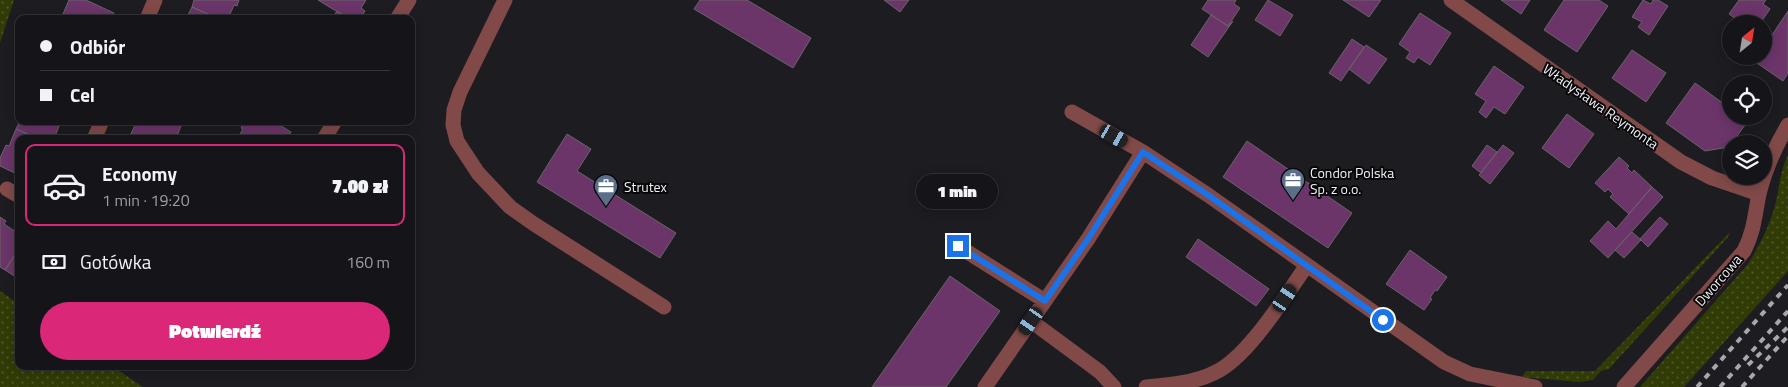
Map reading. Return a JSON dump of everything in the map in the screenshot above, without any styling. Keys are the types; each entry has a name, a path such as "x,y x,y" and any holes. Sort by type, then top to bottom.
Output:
{"street":[{"path":"149,15 155,0"},
{"path":"400,15 409,0"},
{"path":"505,0 460,92 453,125 457,141 478,173 510,207 664,307"},
{"name":"Władysława Reymonta","path":"1451,0 1680,162 1712,178 1759,194"},
{"path":"1072,112 1143,152 1208,195 1444,362 1470,374 1535,387"},
{"name":"Dworcowa","path":"1624,387 1744,251 1753,229 1759,194 1770,161 1788,126"},
{"path":"985,387 1088,239 1143,152"},
{"path":"958,246 1045,301"},
{"path":"1146,387 1202,378 1224,367 1246,347 1272,317 1306,265"},
{"path":"1031,321 1100,372 1114,387"}],"green space":[{"path":"0,0 14,0 0,43"},
{"path":"1788,155 1788,271 1684,387 1640,387 1748,264 1762,240 1769,223 1775,206 1782,170"},
{"path":"1730,232 1728,237 1609,369 1601,371 1593,380 1579,382 1522,377 1526,371 1595,371"},
{"path":"0,291 15,301 15,370 118,370 143,387 0,387"}],"building":[{"path":"69,0 86,0 114,13 113,15 63,14"},
{"path":"194,0 239,0 237,6 234,5 230,15 210,15 192,7"},
{"path":"318,0 366,0 361,8 365,11 362,15 342,15"},
{"path":"700,0 747,0 811,38 793,68 694,9"},
{"path":"884,0 909,0 900,12"},
{"path":"1208,0 1236,0 1234,4 1240,8 1228,26 1202,9"},
{"path":"1268,0 1293,15 1280,36 1255,20"},
{"path":"1343,0 1381,0 1369,17"},
{"path":"1501,0 1530,0 1521,14"},
{"path":"1564,0 1599,0 1608,6 1577,52 1544,30"},
{"path":"1643,0 1651,4 1653,0 1658,0 1668,6 1649,35 1638,27 1642,22 1632,17"},
{"path":"1739,0 1766,0 1763,4 1770,9 1766,15 1729,14"},
{"path":"192,7 210,15 188,15"},
{"path":"337,11 343,15 334,15"},
{"path":"1788,11 1788,73 1783,81 1760,65 1772,65 1772,35"},
{"path":"1420,13 1451,33 1430,65 1418,57 1414,63 1406,58 1410,52 1399,44"},
{"path":"1211,15 1228,26 1233,21 1208,57 1191,45"},
{"path":"1352,39 1364,47 1341,81 1329,73"},
{"path":"1366,45 1387,59 1369,84 1349,69"},
{"path":"1632,50 1666,73 1646,102 1612,78"},
{"path":"1494,66 1524,87 1505,114 1494,107 1486,118 1479,112 1486,101 1475,94"},
{"path":"1695,83 1722,102 1722,125 1745,125 1738,135 1722,135 1722,148 1705,151 1666,123"},
{"path":"1567,114 1594,134 1569,168 1542,148"},
{"path":"18,125 59,125 56,135 30,135 16,129"},
{"path":"135,125 181,125 177,135 130,135"},
{"path":"243,125 280,125 291,132 289,135 239,135 243,129 241,128"},
{"path":"16,129 30,135 15,135 15,173 0,166 0,158 6,145 9,146"},
{"path":"567,134 591,149 577,171 676,233 660,258 537,182"},
{"path":"1247,141 1352,213 1328,248 1223,177"},
{"path":"1487,145 1497,152 1481,173 1472,166"},
{"path":"1503,145 1514,153 1490,184 1479,175"},
{"path":"1619,157 1629,166 1627,168 1632,173 1634,170 1652,187 1629,214 1610,197 1613,194 1608,189 1605,192 1595,183"},
{"path":"1652,187 1663,197 1608,258 1590,241 1608,221 1616,229"},
{"path":"0,217 6,221 4,224 15,231 15,255 5,270 0,267"},
{"path":"1660,217 1668,224 1648,247 1640,239"},
{"path":"1632,232 1641,240 1624,258 1615,250"},
{"path":"1198,239 1269,289 1256,306 1186,257"},
{"path":"1410,250 1447,277 1437,291 1435,290 1430,298 1432,299 1424,310 1386,284"},
{"path":"15,255 15,276 5,270"},
{"path":"950,276 1000,311 946,387 872,387"}],"railway":[{"path":"1697,387 1788,285"},
{"path":"1720,387 1788,311"},
{"path":"1748,365 1788,327"},
{"path":"1742,387 1788,336"}],"place":[{"name":"Condor Polska Sp. z o.o.","path":"1293,201"},
{"name":"Strutex","path":"606,207"}],"route":[{"path":"958,246 1045,301 1088,239 1143,152 1208,195 1383,320"}]}
